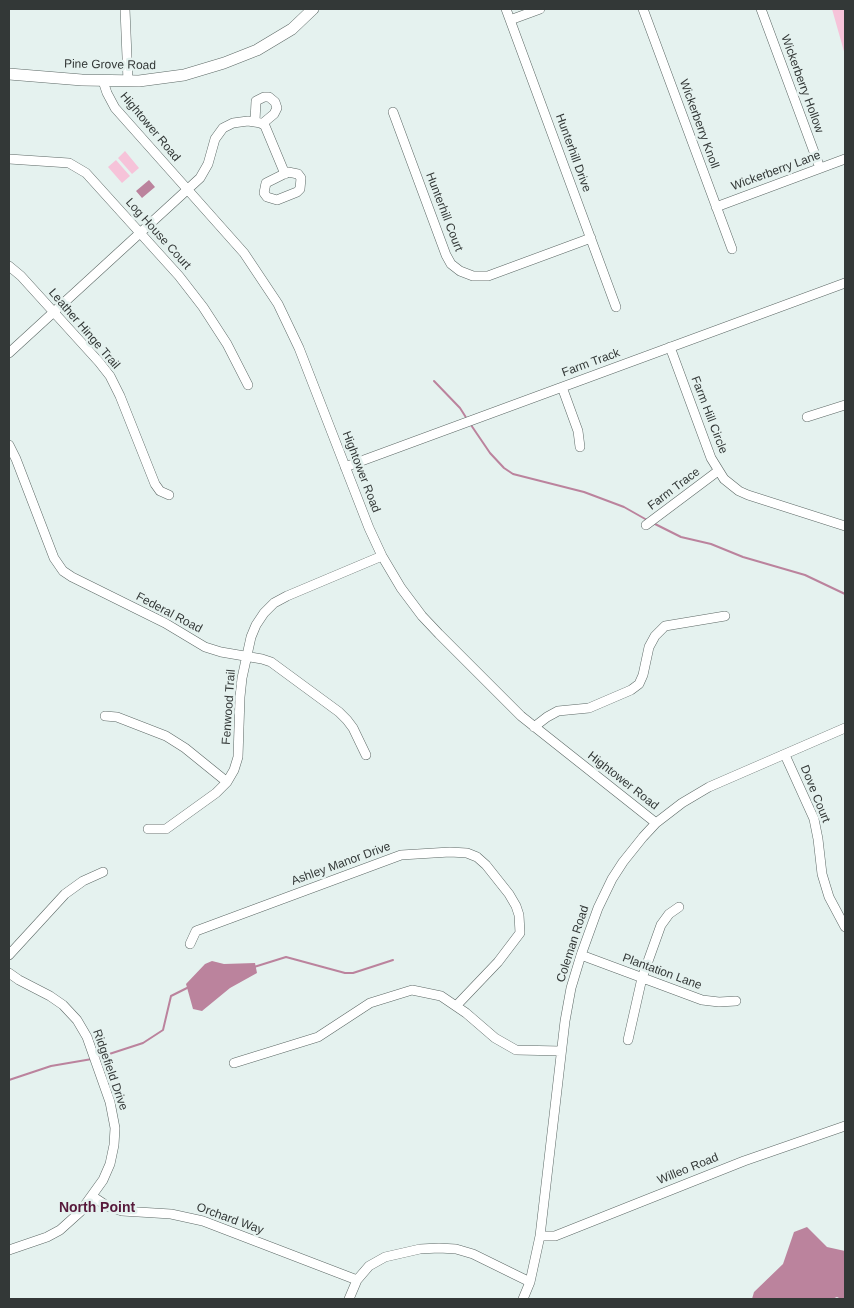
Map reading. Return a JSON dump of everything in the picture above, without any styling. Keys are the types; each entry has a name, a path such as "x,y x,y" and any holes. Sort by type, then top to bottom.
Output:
{"main road":[{"name":"Pine Grove Road","path":"9,74 103,81 147,81 184,75 244,56 275,41 293,28 313,9"}],"street":[{"path":"125,9 128,81"},
{"name":"Hunterhill Drive","path":"506,9 616,307"},
{"path":"510,20 540,9"},
{"name":"Wickerberry Knoll","path":"643,9 732,249"},
{"name":"Wickerberry Hollow","path":"761,9 820,168"},
{"name":"Hightower Road","path":"103,81 107,93 116,108 244,253 278,304 299,348 369,528 382,556 401,588 422,616 498,694 534,727 656,823"},
{"name":"Hunterhill Court","path":"393,112 446,255 451,264 460,271 473,276 488,276 591,238"},
{"path":"9,353 188,190 205,172 216,139 223,128 233,123 259,123 267,130 285,174"},
{"name":"Log House Court","path":"9,159 63,162 76,165 86,172 179,276 203,307 227,344 248,385"},
{"name":"Wickerberry Lane","path":"716,207 845,159"},
{"name":"Leather Hinge Trail","path":"9,266 21,276 110,376 120,396 154,484 160,491 169,495"},
{"name":"Farm Track","path":"345,467 845,282"},
{"name":"Farm Hill Circle","path":"670,348 710,458 718,471 731,485 748,495 845,526"},
{"path":"562,387 578,431 580,447"},
{"path":"807,417 845,405"},
{"name":"Federal Road","path":"9,445 54,558 63,571 165,623 205,647 271,662 339,712 353,728 366,755"},
{"name":"Farm Trace","path":"646,525 718,471"},
{"name":"Fenwood Trail","path":"148,829 166,829 216,792 227,782 234,770 238,757 240,697 247,656 256,625 264,613 274,603 287,596 382,556"},
{"path":"534,727 558,711 589,708 631,690 639,684 649,648 655,636 665,626 725,616"},
{"path":"105,716 117,717 166,736 185,748 227,782"},
{"name":"Coleman Road","path":"523,1299 530,1282 540,1236 571,988 598,908 612,879 632,849 656,823 682,803 709,787 845,728"},
{"name":"Dove Court","path":"785,755 814,819 822,874 829,897 845,927"},
{"name":"Ashley Manor Drive","path":"190,944 196,931 401,855 450,852 468,853 477,857 486,865 509,894 519,915 520,933 498,962 456,1006"},
{"path":"9,955 65,894 83,881 103,872"},
{"path":"628,1040 642,978 661,925 669,914 679,907"},
{"name":"Plantation Lane","path":"581,955 702,1000 736,1001"},
{"name":"Ridgefield Drive","path":"9,973 63,1005 77,1020 89,1044 110,1102 115,1128 110,1164 102,1180 80,1212 60,1230 47,1237 9,1250"},
{"path":"234,1063 318,1037 370,1003 412,990 441,996 466,1013 494,1038 516,1050 562,1051"},
{"name":"Willeo Road","path":"540,1236 555,1236 799,1140 845,1126"},
{"name":"Orchard Way","path":"92,1196 108,1206 122,1211 171,1214 204,1221 357,1280"},
{"path":"349,1299 357,1280 369,1266 385,1257 420,1249 456,1249 472,1254 530,1282"}],"shaded area":[{"path":"832,9 845,9 845,55"},
{"path":"125,151 139,168 132,174 118,158"},
{"path":"116,160 130,176 122,183 108,167"},
{"path":"149,180 155,187 142,198 136,191"},
{"path":"212,961 224,964 255,963 257,973 230,988 202,1011 193,1009 186,984 205,964"},
{"path":"807,1227 827,1247 845,1251 845,1299 837,1297 832,1299 752,1299 754,1292 783,1264 794,1232"}],"waterway":[{"path":"434,381 460,408 467,419"},
{"path":"471,425 490,453 504,468 513,474 584,492 624,507 647,520"},
{"path":"653,523 681,537 711,544 743,557 805,575 845,594"},
{"path":"254,967 286,957 345,973 353,973 393,960"},
{"path":"97,1058 143,1043 163,1030 171,996 187,988"},
{"path":"9,1080 51,1066 92,1059"}],"district":[{"name":"North Point","path":"97,1208"}]}
